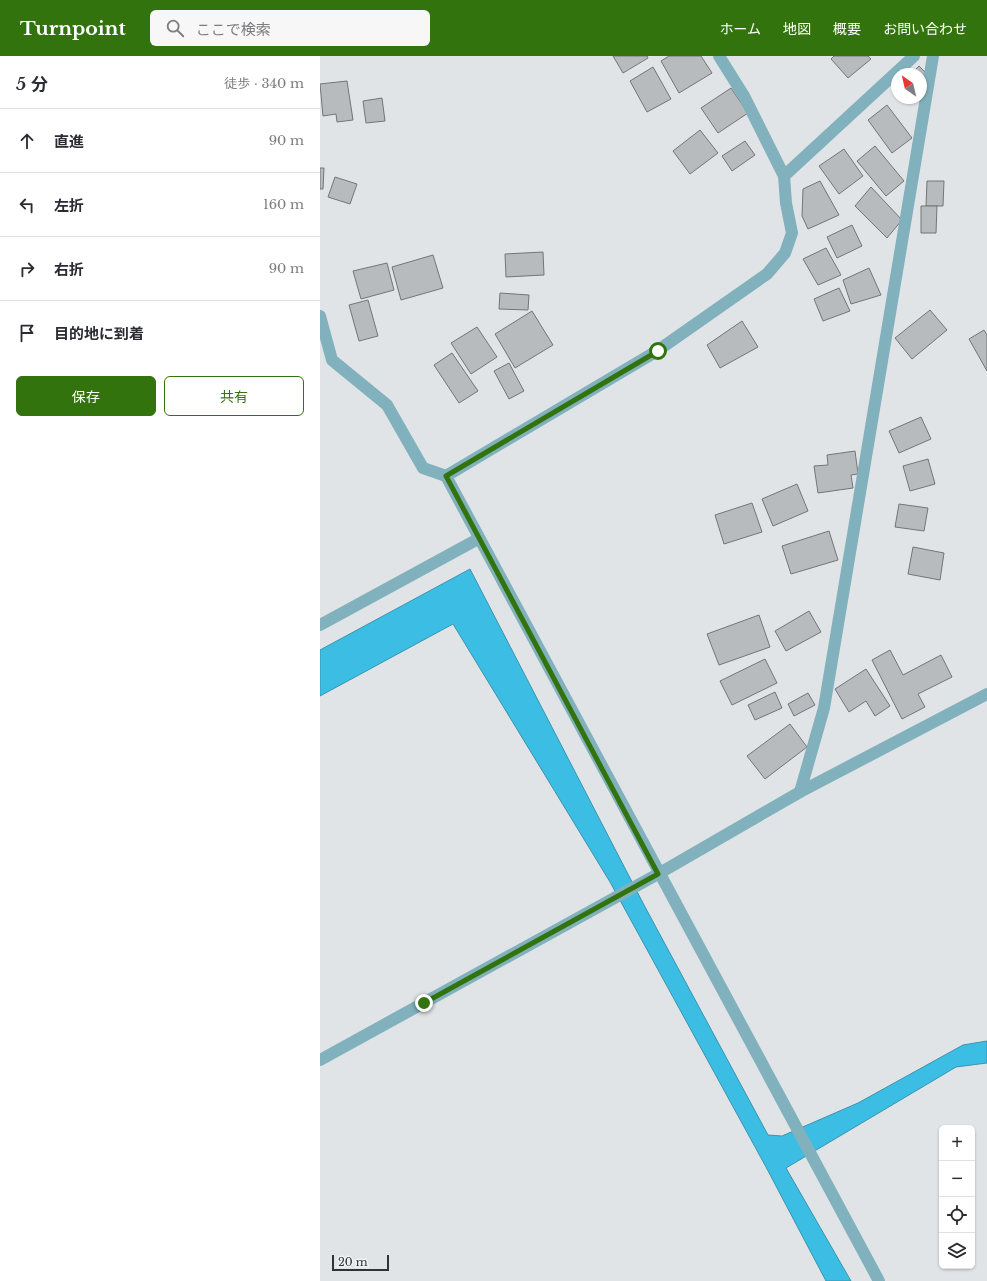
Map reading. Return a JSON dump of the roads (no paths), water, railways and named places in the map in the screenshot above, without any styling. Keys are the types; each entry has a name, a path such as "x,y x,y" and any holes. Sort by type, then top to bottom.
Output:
{"street":[{"path":"446,476 658,351 767,274 785,253 792,233 786,203 784,176 744,96 719,56"},
{"path":"784,176 914,56"},
{"path":"800,792 824,708 933,56"},
{"path":"320,316 332,360 387,404 423,468 446,476 478,539 658,874 879,1281"},
{"path":"320,625 478,539"},
{"path":"320,1060 658,874 800,792 987,694"}],"water":[{"path":"470,569 644,905 768,1135 782,1136 858,1103 963,1045 987,1041 987,1063 956,1067 786,1168 851,1281 826,1281 766,1167 610,882 453,624 320,696 320,650"}]}
